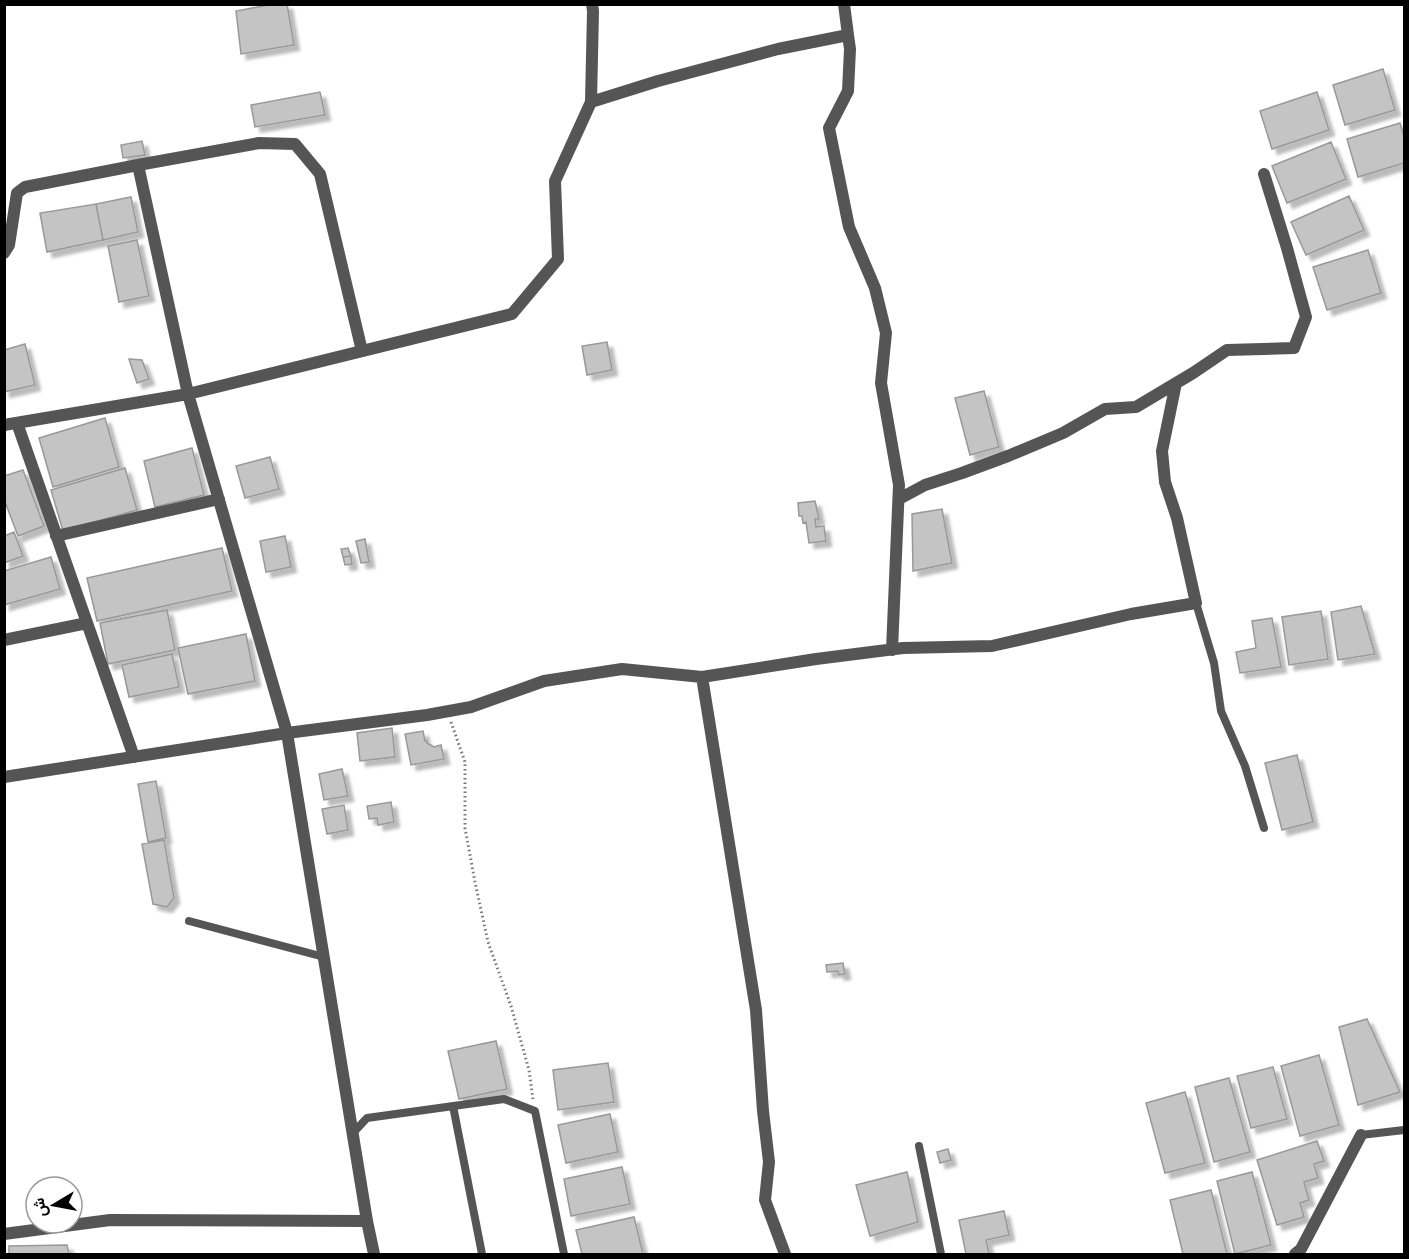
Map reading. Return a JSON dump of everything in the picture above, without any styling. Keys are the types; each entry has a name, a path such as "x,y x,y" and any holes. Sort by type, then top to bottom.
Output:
{"street":[{"path":"134,757 56,536 11,424 188,394 512,314 558,258 555,181 591,102 592,4"},
{"path":"844,4 850,49 848,91 829,128 849,227 875,288 886,333 881,383 899,485 892,650"},
{"path":"591,102 658,81 778,49 848,35"},
{"path":"4,253 9,245 17,193 25,187 259,143 295,144 320,174 362,351"},
{"path":"138,165 188,394 287,734 352,1134 374,1254"},
{"path":"899,499 925,485 999,460 1063,433 1105,409 1136,407 1227,350 1294,348 1306,317 1264,174"},
{"path":"4,777 471,707 544,681 622,669 702,677 892,650 993,646 1131,614 1196,603 1177,518 1165,482 1162,451 1176,383"},
{"path":"56,536 219,499"},
{"path":"4,640 87,623"},
{"path":"702,677 756,1010 762,1111 769,1162 765,1200 785,1254"},
{"path":"1295,1254 1301,1249 1361,1135"},
{"path":"4,1234 110,1220 367,1221"}],"lane":[{"path":"1196,603 1214,663 1221,711 1245,766 1264,828"},
{"path":"189,921 324,957"},
{"path":"352,1134 367,1118 504,1099 535,1111 564,1254"},
{"path":"453,1106 482,1254"},
{"path":"1361,1135 1404,1130"},
{"path":"919,1146 941,1254"}],"path":[{"path":"448,711 465,762 465,828 488,942 511,1006 529,1070 535,1111"}],"building":[{"path":"287,4 294,45 241,54 236,11"},
{"path":"1383,69 1395,110 1345,125 1333,85"},
{"path":"320,92 325,115 255,127 251,105"},
{"path":"1317,92 1329,130 1272,149 1260,111"},
{"path":"1400,123 1404,136 1404,163 1358,177 1347,139"},
{"path":"142,141 145,155 123,158 121,145"},
{"path":"1331,142 1346,179 1287,203 1272,166"},
{"path":"1349,196 1364,230 1306,255 1291,222"},
{"path":"131,197 138,232 103,240 96,204"},
{"path":"96,204 103,240 47,252 40,213"},
{"path":"137,240 149,296 119,302 108,246"},
{"path":"1368,250 1381,293 1327,310 1313,267"},
{"path":"607,342 612,370 587,375 582,346"},
{"path":"25,344 35,385 4,392 4,350"},
{"path":"129,359 142,360 149,379 137,383"},
{"path":"984,391 999,447 970,455 955,398"},
{"path":"105,418 119,467 53,487 39,438"},
{"path":"192,448 204,495 155,507 144,461"},
{"path":"270,457 279,489 245,498 236,466"},
{"path":"125,468 137,510 63,531 51,490"},
{"path":"23,470 44,526 18,536 4,499 4,476"},
{"path":"815,501 819,519 815,519 816,527 824,526 826,541 809,543 806,522 803,523 802,516 799,516 798,503"},
{"path":"942,509 952,563 913,571 912,514"},
{"path":"14,532 23,556 4,563 4,536"},
{"path":"285,536 291,567 266,572 260,541"},
{"path":"365,539 369,562 361,563 356,541"},
{"path":"222,548 232,591 97,621 87,578"},
{"path":"348,548 351,556 343,557 341,549"},
{"path":"351,556 352,564 345,565 343,557"},
{"path":"51,557 60,589 4,605 4,571"},
{"path":"1361,606 1375,654 1338,660 1331,612"},
{"path":"167,610 175,650 108,664 100,623"},
{"path":"1321,611 1328,659 1289,665 1282,617"},
{"path":"1272,618 1281,667 1240,673 1236,652 1256,648 1252,621"},
{"path":"246,634 255,681 188,694 178,648"},
{"path":"172,654 179,687 129,697 122,665"},
{"path":"392,728 395,757 360,761 357,733"},
{"path":"423,731 427,743 434,747 441,745 444,759 411,765 405,734"},
{"path":"1297,755 1313,822 1282,830 1265,763"},
{"path":"342,769 348,796 324,800 319,774"},
{"path":"156,781 166,838 148,842 138,784"},
{"path":"391,802 394,822 378,825 377,818 369,819 367,806"},
{"path":"344,805 348,830 327,834 322,809"},
{"path":"164,840 174,898 167,907 153,904 142,844"},
{"path":"843,963 845,974 839,975 838,971 827,972 826,965"},
{"path":"1367,1019 1400,1092 1358,1105 1339,1027"},
{"path":"496,1041 507,1089 459,1099 448,1051"},
{"path":"1319,1055 1339,1125 1300,1136 1281,1066"},
{"path":"608,1063 614,1102 558,1110 553,1070"},
{"path":"1273,1067 1287,1119 1251,1128 1237,1076"},
{"path":"1229,1078 1250,1152 1214,1162 1195,1087"},
{"path":"1185,1092 1205,1163 1165,1173 1146,1103"},
{"path":"610,1114 618,1152 566,1163 558,1125"},
{"path":"1317,1141 1324,1161 1314,1164 1318,1178 1304,1182 1309,1200 1300,1203 1304,1217 1277,1225 1257,1160"},
{"path":"948,1149 951,1160 940,1163 937,1152"},
{"path":"622,1167 630,1204 571,1216 564,1179"},
{"path":"907,1172 918,1222 870,1236 856,1185"},
{"path":"1252,1172 1271,1245 1235,1254 1217,1181"},
{"path":"1211,1190 1227,1254 1183,1254 1170,1200"},
{"path":"1004,1211 1009,1235 986,1240 989,1254 966,1254 959,1220"},
{"path":"634,1217 643,1254 582,1254 576,1230"},
{"path":"67,1245 69,1254 9,1254 9,1246"}]}
